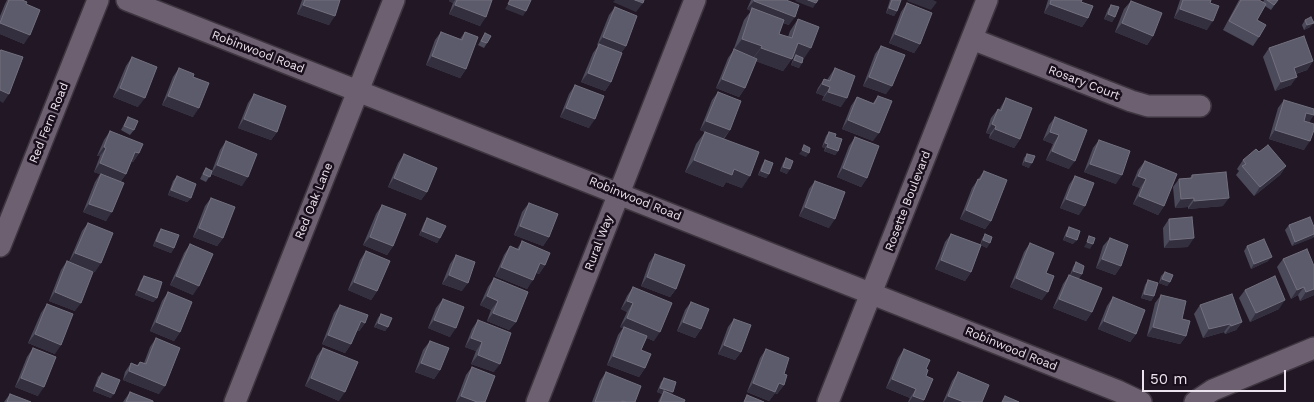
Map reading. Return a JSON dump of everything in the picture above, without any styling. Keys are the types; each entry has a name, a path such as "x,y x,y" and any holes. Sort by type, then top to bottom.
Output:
{"street":[{"name":"Red Fern Road","path":"0,246 98,0"},
{"name":"Robinwood Road","path":"127,0 1118,391 1141,402"},
{"name":"Red Oak Lane","path":"235,402 394,0"},
{"name":"Rural Way","path":"537,402 695,0"},
{"name":"Rosette Boulevard","path":"828,402 987,0"},
{"name":"Rosary Court","path":"972,39 1148,106 1200,106"},
{"path":"1195,402 1213,390 1314,348"}],"building":[{"path":"9,0 22,0 27,2 26,4 40,10 30,35 0,23"},
{"path":"305,0 340,0 335,16 303,5"},
{"path":"457,0 492,0 486,17 455,5"},
{"path":"510,0 531,0 526,11 508,4"},
{"path":"754,0 786,0 799,5 795,17"},
{"path":"892,0 901,0 897,11 889,8"},
{"path":"1051,0 1082,0 1081,2 1093,6 1088,18 1050,4"},
{"path":"1183,0 1211,0 1210,3 1219,6 1213,21 1180,9"},
{"path":"1241,0 1259,0 1266,4 1257,20 1266,25 1259,37 1229,21"},
{"path":"1267,0 1278,0 1274,5"},
{"path":"1131,1 1162,13 1153,36 1122,23"},
{"path":"907,3 932,13 920,44 895,34"},
{"path":"1111,5 1119,7 1115,17 1108,14"},
{"path":"615,7 637,16 626,46 603,37"},
{"path":"752,8 784,20 779,34 792,38 798,19 819,27 811,48 798,43 792,59 742,39"},
{"path":"1311,17 1314,23 1307,25 1305,20"},
{"path":"441,32 462,40 465,32 478,37 466,69 432,56"},
{"path":"485,33 491,36 487,43 481,41"},
{"path":"1304,36 1313,61 1294,68 1297,77 1281,82 1269,48"},
{"path":"599,44 622,53 611,82 588,73"},
{"path":"881,46 905,55 892,86 869,77"},
{"path":"734,49 757,59 745,88 722,79"},
{"path":"1,50 23,57 9,94 0,90"},
{"path":"796,55 803,58 802,63 794,60"},
{"path":"132,57 157,67 145,98 120,88"},
{"path":"179,68 194,74 193,77 209,83 199,108 168,96"},
{"path":"835,68 855,76 847,98 828,92 830,87 822,84 824,79 830,81"},
{"path":"575,85 604,96 595,119 566,108"},
{"path":"718,92 741,101 730,130 706,121"},
{"path":"254,94 286,106 277,132 244,119"},
{"path":"878,96 892,101 879,133 848,120 857,97 874,104"},
{"path":"1006,98 1032,108 1020,139 995,129 996,126 992,124 998,109 1001,111"},
{"path":"1284,100 1314,109 1314,115 1306,113 1304,121 1314,124 1310,141 1275,130"},
{"path":"128,117 138,121 134,130 124,126"},
{"path":"1055,117 1087,130 1075,161 1052,151 1059,135 1050,132"},
{"path":"110,131 143,144 139,153 135,152 126,174 100,163"},
{"path":"705,132 759,152 750,176 734,169 732,175 694,160"},
{"path":"829,132 836,134 835,137 842,139 838,151 827,147 828,144 825,143"},
{"path":"855,137 879,146 867,178 843,168"},
{"path":"1099,140 1130,151 1122,175 1090,164"},
{"path":"226,141 257,154 248,177 217,165"},
{"path":"804,145 810,148 809,153 802,150"},
{"path":"1268,145 1286,166 1260,187 1242,166 1246,164 1243,160 1256,149 1259,152"},
{"path":"404,154 437,168 427,192 394,178"},
{"path":"1027,154 1035,156 1032,163 1025,161"},
{"path":"786,158 793,161 790,169 783,167"},
{"path":"765,160 773,163 769,174 761,171"},
{"path":"1145,161 1177,174 1164,206 1139,196 1146,179 1138,176"},
{"path":"206,168 212,171 210,177 203,174"},
{"path":"984,171 1007,180 991,221 966,210 978,179 980,180"},
{"path":"1226,172 1229,198 1194,201 1194,198 1181,199 1179,179 1192,178 1192,175"},
{"path":"101,174 124,183 112,212 89,204"},
{"path":"177,176 196,184 191,198 171,190"},
{"path":"1075,176 1094,183 1085,206 1066,199"},
{"path":"815,181 845,192 835,219 805,207"},
{"path":"211,198 235,207 223,238 199,228"},
{"path":"529,203 558,214 549,237 520,226"},
{"path":"382,205 406,214 393,246 370,237"},
{"path":"1192,217 1194,238 1170,240 1169,219"},
{"path":"1310,217 1314,227 1314,234 1295,242 1289,225"},
{"path":"427,218 446,226 440,238 422,231"},
{"path":"88,223 113,233 101,263 75,253"},
{"path":"1069,227 1080,231 1077,240 1066,236"},
{"path":"161,229 179,235 174,248 156,241"},
{"path":"951,234 981,245 971,272 941,260"},
{"path":"985,234 992,237 990,243 983,240"},
{"path":"1089,236 1095,238 1093,244 1087,242"},
{"path":"1110,238 1128,245 1121,266 1102,259"},
{"path":"1264,239 1272,257 1254,264 1247,246"},
{"path":"522,241 550,253 545,265 540,263 533,280 501,267 510,246 519,250"},
{"path":"1030,243 1054,253 1046,273 1054,276 1048,292 1016,278"},
{"path":"190,244 213,254 199,286 176,276"},
{"path":"1307,249 1314,266 1314,289 1306,292 1304,287 1297,290 1283,259"},
{"path":"366,251 390,261 377,291 354,282"},
{"path":"655,254 685,265 676,289 647,277"},
{"path":"456,255 475,262 468,283 449,275"},
{"path":"67,261 93,272 81,303 55,292"},
{"path":"1076,262 1084,266 1082,274 1073,271"},
{"path":"1165,272 1173,275 1170,282 1162,279"},
{"path":"1069,275 1102,288 1092,312 1059,299"},
{"path":"144,276 162,282 157,298 138,290"},
{"path":"1275,276 1285,300 1256,313 1245,290"},
{"path":"494,278 528,292 516,322 493,313 498,301 487,296"},
{"path":"1148,280 1158,283 1154,296 1144,294"},
{"path":"633,287 672,303 660,332 627,318 633,303 627,301"},
{"path":"168,292 192,302 180,332 156,322"},
{"path":"1232,294 1242,322 1231,326 1230,324 1209,329 1200,305"},
{"path":"1161,295 1186,301 1182,319 1190,321 1186,336 1153,327"},
{"path":"1113,297 1145,310 1136,334 1104,321"},
{"path":"443,299 464,307 456,328 434,320"},
{"path":"691,302 709,309 701,329 683,322"},
{"path":"47,304 73,314 61,345 35,334"},
{"path":"340,305 368,315 365,323 361,321 351,344 328,335"},
{"path":"381,314 392,318 388,327 378,323"},
{"path":"734,319 751,325 741,352 724,345"},
{"path":"478,320 511,333 500,364 478,355 482,342 471,338"},
{"path":"624,327 647,336 641,350 651,354 645,368 613,356"},
{"path":"156,338 180,348 165,386 129,371 131,363 138,366 140,362 146,364"},
{"path":"430,341 449,348 440,370 421,363"},
{"path":"33,348 56,357 44,387 21,378"},
{"path":"323,348 358,362 345,392 311,378"},
{"path":"766,349 789,358 784,374 787,375 784,385 779,383 775,392 753,383"},
{"path":"904,349 930,360 926,369 928,370 926,376 933,379 924,400 913,396 916,389 892,379"},
{"path":"472,367 495,376 485,402 477,402 461,396"},
{"path":"606,372 641,386 635,402 595,402"},
{"path":"958,372 989,385 982,402 964,402 948,396"},
{"path":"102,373 120,380 114,394 96,386"},
{"path":"664,378 676,382 673,392 660,388"},
{"path":"664,391 685,400 684,402 660,402"},
{"path":"130,392 153,401 153,402 126,402"},
{"path":"10,394 31,402 7,402"},
{"path":"747,395 764,402 744,402"},
{"path":"1005,396 1019,402 1002,402"}]}
